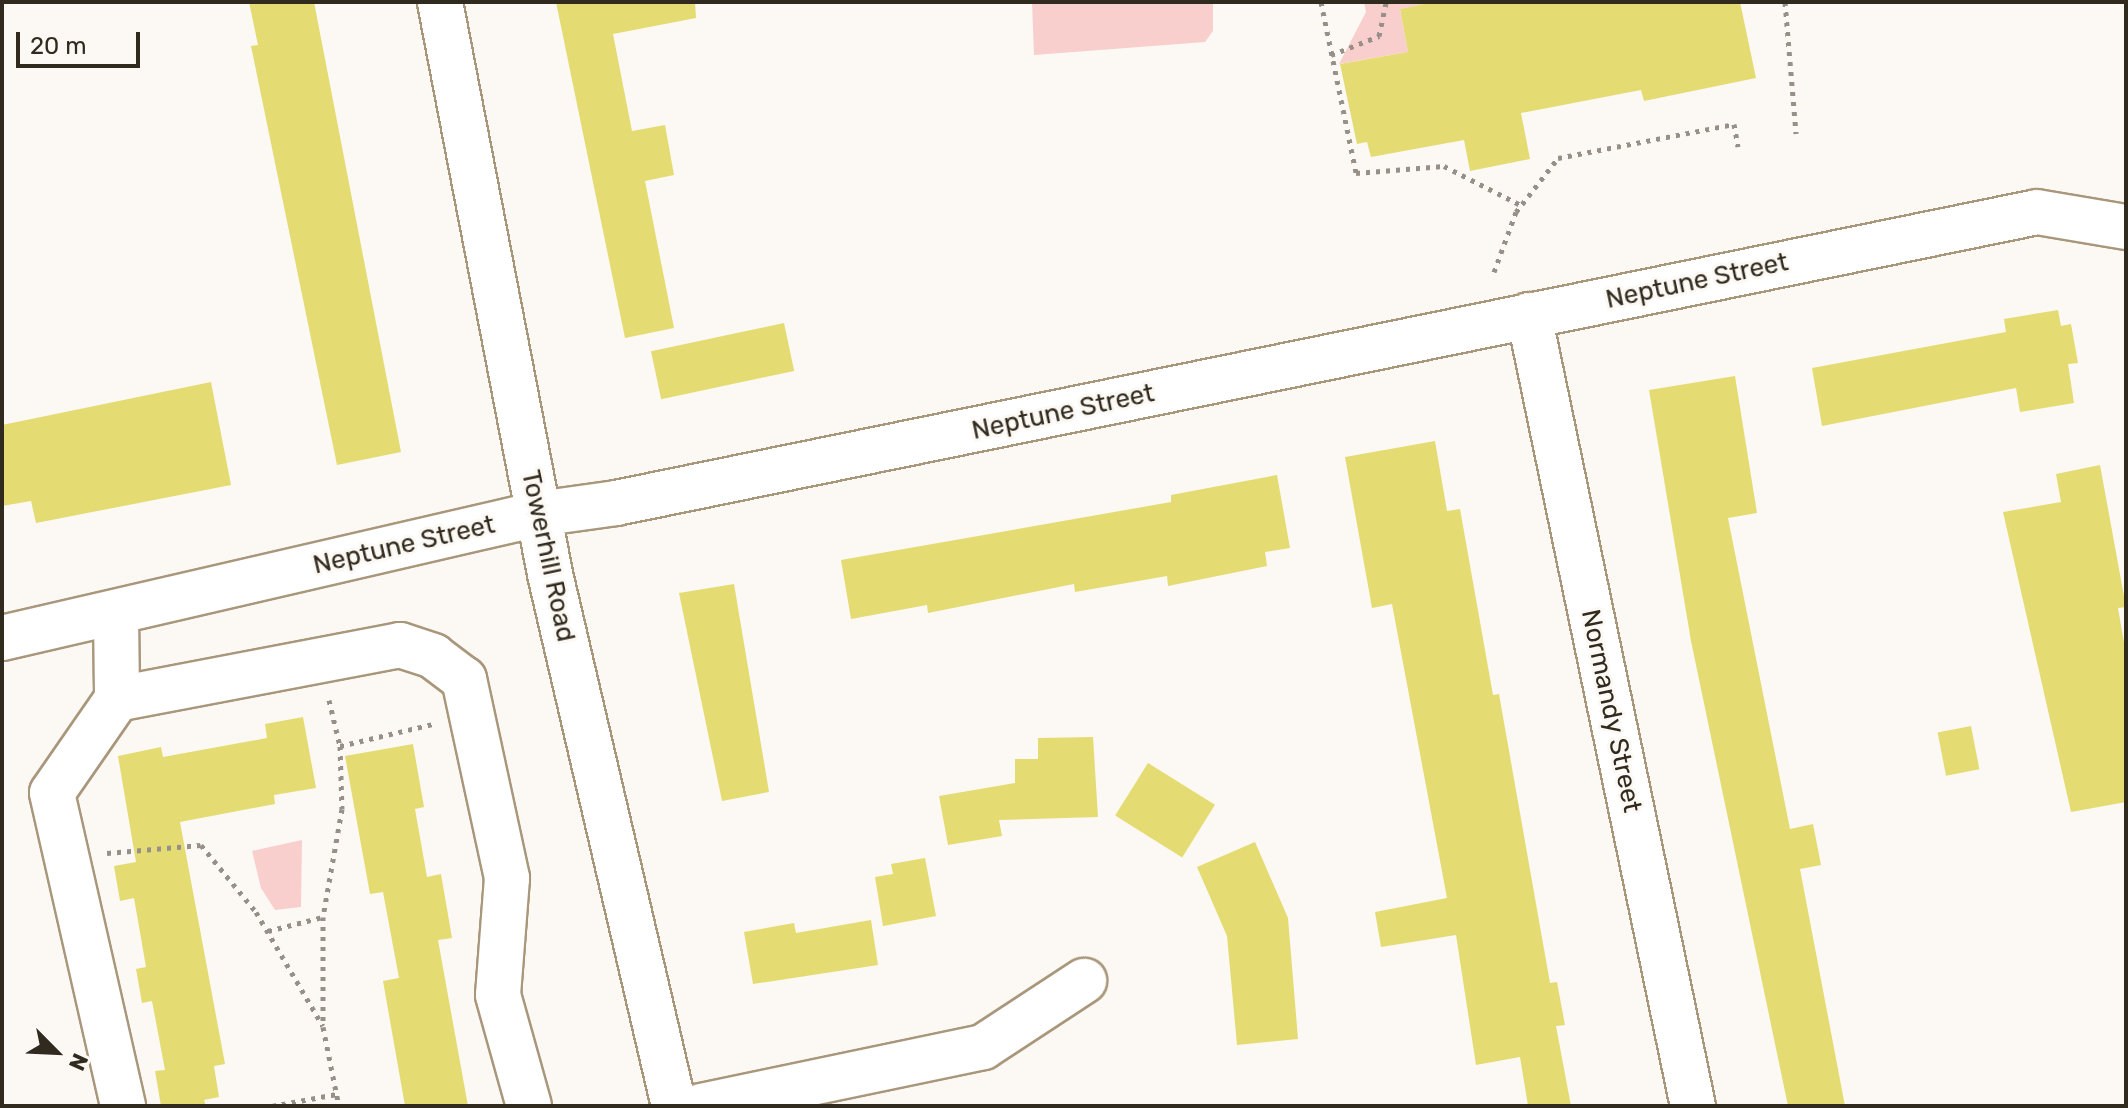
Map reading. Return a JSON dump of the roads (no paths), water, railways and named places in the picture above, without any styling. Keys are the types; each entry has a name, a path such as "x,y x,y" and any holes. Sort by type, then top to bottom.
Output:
{"street":[{"name":"Towerhill Road","path":"440,2 538,514 674,1106"},
{"name":"Neptune Street","path":"2,638 538,514 616,503 2037,212 2126,227"},
{"name":"Normandy Street","path":"1529,315 1693,1106"},
{"path":"116,613 117,699 52,793 123,1106"},
{"path":"117,699 400,645 433,656 464,679 507,878 498,995 529,1106"},
{"path":"701,1106 983,1047 1084,981"}]}
